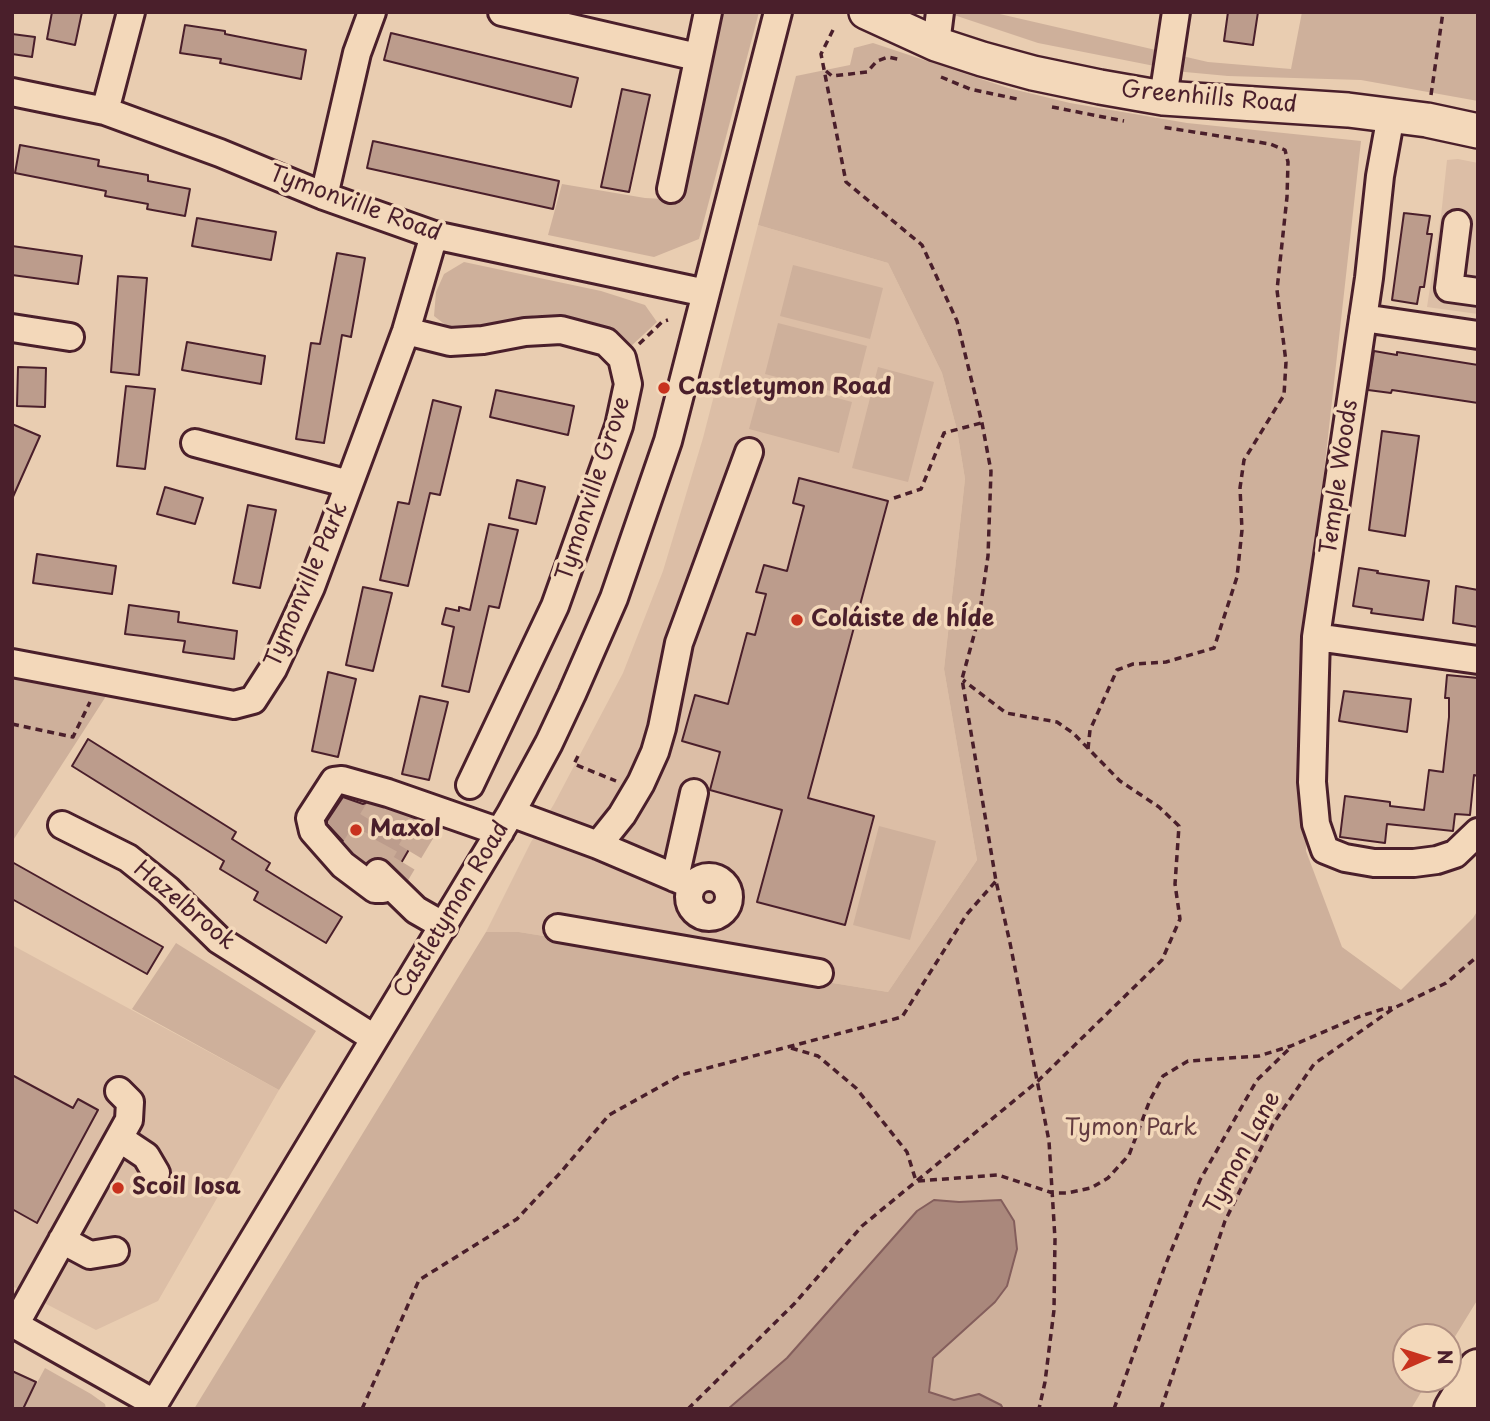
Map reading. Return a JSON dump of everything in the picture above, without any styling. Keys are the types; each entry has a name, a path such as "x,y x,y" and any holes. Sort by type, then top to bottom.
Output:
{"highway":[{"path":"1454,1409 1478,1369"}],"main road":[{"name":"Greenhills Road","path":"866,12 931,49 1033,73 1160,112 1348,110 1478,131"}],"street":[{"path":"105,111 131,12"},
{"path":"324,196 357,53 372,12"},
{"path":"502,12 697,57"},
{"path":"671,190 708,12"},
{"name":"Castletymon Road","path":"153,1406 444,926 550,743 614,598 668,440 778,12"},
{"path":"1160,112 1176,12"},
{"name":"Tymonville Road","path":"12,92 105,111 220,153 324,196 434,235 706,293"},
{"name":"Temple Woods","path":"1391,115 1380,176 1363,318 1316,637 1312,782 1316,824 1325,850 1345,858 1374,863 1437,860 1455,853 1478,832"},
{"path":"1457,225 1449,288 1478,292"},
{"name":"Tymonville Park","path":"12,663 234,705 253,700 273,669 305,598 406,331 434,235"},
{"path":"1363,318 1478,335"},
{"path":"12,328 70,337"},
{"name":"Tymonville Grove","path":"406,331 450,342 561,330 606,342 622,358 628,384 619,426 555,607 470,785"},
{"path":"195,443 349,484"},
{"path":"598,845 638,790 655,752 679,643 749,452"},
{"path":"1316,637 1478,660"},
{"path":"390,886 375,889 343,865 313,831 310,818 334,781 342,780 598,845 684,881 713,877 720,880 728,893 726,907 721,913 705,916 699,953"},
{"path":"684,881 694,793"},
{"name":"Hazelbrook","path":"62,825 128,858 168,890 219,940 374,1038"},
{"path":"351,854 373,868 416,909 444,926"},
{"path":"558,928 819,973"},
{"path":"119,1091 130,1102 129,1120 14,1324 153,1406"},
{"path":"118,1138 146,1156 156,1173"},
{"path":"62,1240 90,1255 115,1251"}],"path":[{"path":"1430,104 1443,12"},
{"path":"833,30 821,54 846,182 922,245 957,321 982,423 990,471 988,556 979,617 962,679 996,881 1049,1141 1055,1239 1054,1310 1039,1409"},
{"path":"824,70 832,76 867,72 877,61 888,57 931,49 970,89 1024,101"},
{"path":"1050,107 1130,122"},
{"path":"1088,749 1090,730 1117,670 1133,664 1167,662 1214,648 1237,577 1242,530 1240,488 1244,460 1284,395 1286,362 1278,290 1287,198 1288,162 1285,150 1160,112"},
{"path":"635,348 662,322 668,320"},
{"path":"894,498 921,489 944,433 982,423"},
{"path":"688,1409 795,1303 862,1226 1038,1081 1162,960 1180,919 1175,884 1179,826 1159,807 1120,781 1073,733 1057,722 1006,713 962,679"},
{"path":"12,724 73,737 99,680"},
{"path":"578,756 574,764 638,790"},
{"path":"362,1409 419,1280 517,1219 609,1115 681,1075 902,1017 967,914 996,881"},
{"name":"Tymon Lane","path":"1161,1409 1225,1221 1273,1124 1314,1064 1394,1009 1446,983 1478,957"},
{"path":"916,1181 945,1181 967,1176 998,1175 1053,1193 1091,1188 1108,1178 1129,1155 1150,1100 1163,1076 1171,1071 1188,1061 1259,1056 1291,1046 1357,1017 1386,1008 1394,1009"},
{"path":"1114,1409 1165,1266 1200,1180 1258,1080 1291,1046"},
{"path":"788,1047 818,1056 856,1088 907,1152 916,1181"}],"shaded area":[{"path":"1447,160 1478,163 1478,314 1427,307"},
{"name":"Coláiste de hÍde","path":"758,225 888,263 942,373 957,430 965,479 944,669 977,860 888,992 519,932 486,932 531,842 623,673 663,571 703,438"},
{"name":"Scoil Iosa","path":"12,945 279,1090 158,1301 96,1330 12,1286"},
{"path":"934,1200 1001,1200 1014,1221 1017,1249 1007,1286 995,1302 933,1358 929,1392 954,1400 979,1394 1001,1405 1003,1409 728,1409 787,1358 917,1211"}],"green space":[{"path":"723,12 759,12 699,239 654,257 548,235 562,184 645,198 684,200"},
{"path":"945,12 991,12 1208,62 1291,69 1302,12 1478,12 1478,101 1361,80 1185,72 1038,43"},
{"name":"Tymon Park","path":"873,43 1008,88 1070,103 1187,123 1361,141 1317,535 1306,851 1342,947 1401,990 1478,910 1478,1299 1462,1325 1462,1323 1392,1323 1392,1393 1421,1393 1411,1409 194,1409 486,932 519,932 888,992 977,860 944,669 965,479 957,430 942,373 888,263 758,225 796,76 850,65 854,48"},
{"path":"464,262 601,291 645,305 657,322 629,348 607,327 537,315 456,333 434,316 436,292 444,274"},
{"path":"793,265 883,288 870,339 780,316"},
{"path":"778,323 867,346 854,397 765,374"},
{"path":"878,367 934,382 908,482 852,468"},
{"path":"763,378 852,402 839,453 749,429"},
{"path":"12,674 110,690 12,842"},
{"path":"879,826 936,841 910,940 853,925"},
{"path":"176,943 316,1031 279,1090 132,1009"},
{"path":"45,1368 91,1394 105,1404 106,1409 23,1409"}],"building":[{"path":"52,12 82,12 75,45 47,39"},
{"path":"1228,12 1258,12 1253,45 1224,41"},
{"path":"185,25 225,31 225,34 306,50 301,79 220,63 221,59 180,53"},
{"path":"391,33 578,78 571,107 384,60"},
{"path":"12,34 35,37 32,57 12,54"},
{"path":"622,89 650,95 629,192 601,187"},
{"path":"373,141 559,181 553,209 367,168"},
{"path":"20,145 99,160 98,166 148,175 148,181 190,189 185,216 147,209 148,204 105,196 106,191 15,173"},
{"path":"1404,213 1430,216 1427,234 1432,234 1424,287 1420,287 1417,304 1392,300"},
{"path":"197,218 276,232 271,260 192,246"},
{"path":"12,246 82,256 78,284 12,275"},
{"path":"337,253 365,258 351,337 342,335 324,443 296,439 311,343 320,344"},
{"path":"118,276 147,278 139,375 111,372"},
{"path":"187,342 265,356 261,384 182,370"},
{"path":"1374,351 1478,365 1478,403 1392,390 1391,393 1368,390"},
{"path":"18,367 46,368 45,407 17,406"},
{"path":"126,386 155,389 145,469 117,466"},
{"path":"496,390 574,406 568,435 490,417"},
{"path":"433,400 461,407 440,495 430,493 408,586 380,580 398,502 409,504"},
{"path":"12,424 40,436 12,499"},
{"path":"1382,431 1419,436 1405,536 1369,530"},
{"path":"799,478 888,501 808,798 874,816 845,925 757,902 782,810 710,790 720,752 682,741 695,695 728,704 747,633 755,635 766,594 756,592 764,565 787,571 804,506 793,503"},
{"path":"517,480 545,487 536,524 509,518"},
{"path":"165,487 203,498 195,524 157,514"},
{"path":"248,505 276,510 260,588 233,583"},
{"path":"489,524 518,530 499,608 489,606 469,692 442,686 454,627 442,624 446,608 470,610"},
{"path":"37,554 116,566 112,594 33,583"},
{"path":"1359,568 1429,581 1423,620 1371,613 1372,609 1353,606"},
{"path":"1456,586 1478,590 1478,627 1453,623"},
{"path":"363,587 392,593 373,671 346,665"},
{"path":"129,605 179,612 178,622 237,631 234,659 183,652 185,641 125,634"},
{"path":"328,672 356,679 338,757 312,751"},
{"path":"1447,675 1478,678 1478,776 1474,775 1470,815 1455,814 1453,831 1387,824 1385,843 1340,837 1345,796 1424,810 1429,770 1443,772 1449,717 1449,698 1445,698"},
{"path":"1344,691 1411,699 1407,732 1339,721"},
{"path":"420,696 448,702 429,780 402,774"},
{"path":"88,739 236,832 232,839 270,863 266,870 342,917 326,943 254,900 258,892 220,869 224,861 72,766"},
{"path":"343,797 366,803 418,834 397,870 381,858 373,858 366,863 327,824"},
{"path":"12,862 163,947 147,974 12,899"},
{"path":"12,1075 73,1108 78,1099 98,1110 37,1223 12,1209"},
{"path":"12,1371 36,1382 23,1409 12,1409"}],"tunnel":[{"path":"351,854 388,793"},
{"path":"373,868 410,801"},
{"path":"390,885 435,810"}],"place":[{"name":"Castletymon Road","path":"664,388"},
{"name":"Coláiste de hÍde","path":"797,620"},
{"name":"Maxol","path":"356,830"},
{"name":"Scoil Iosa","path":"118,1188"}]}
